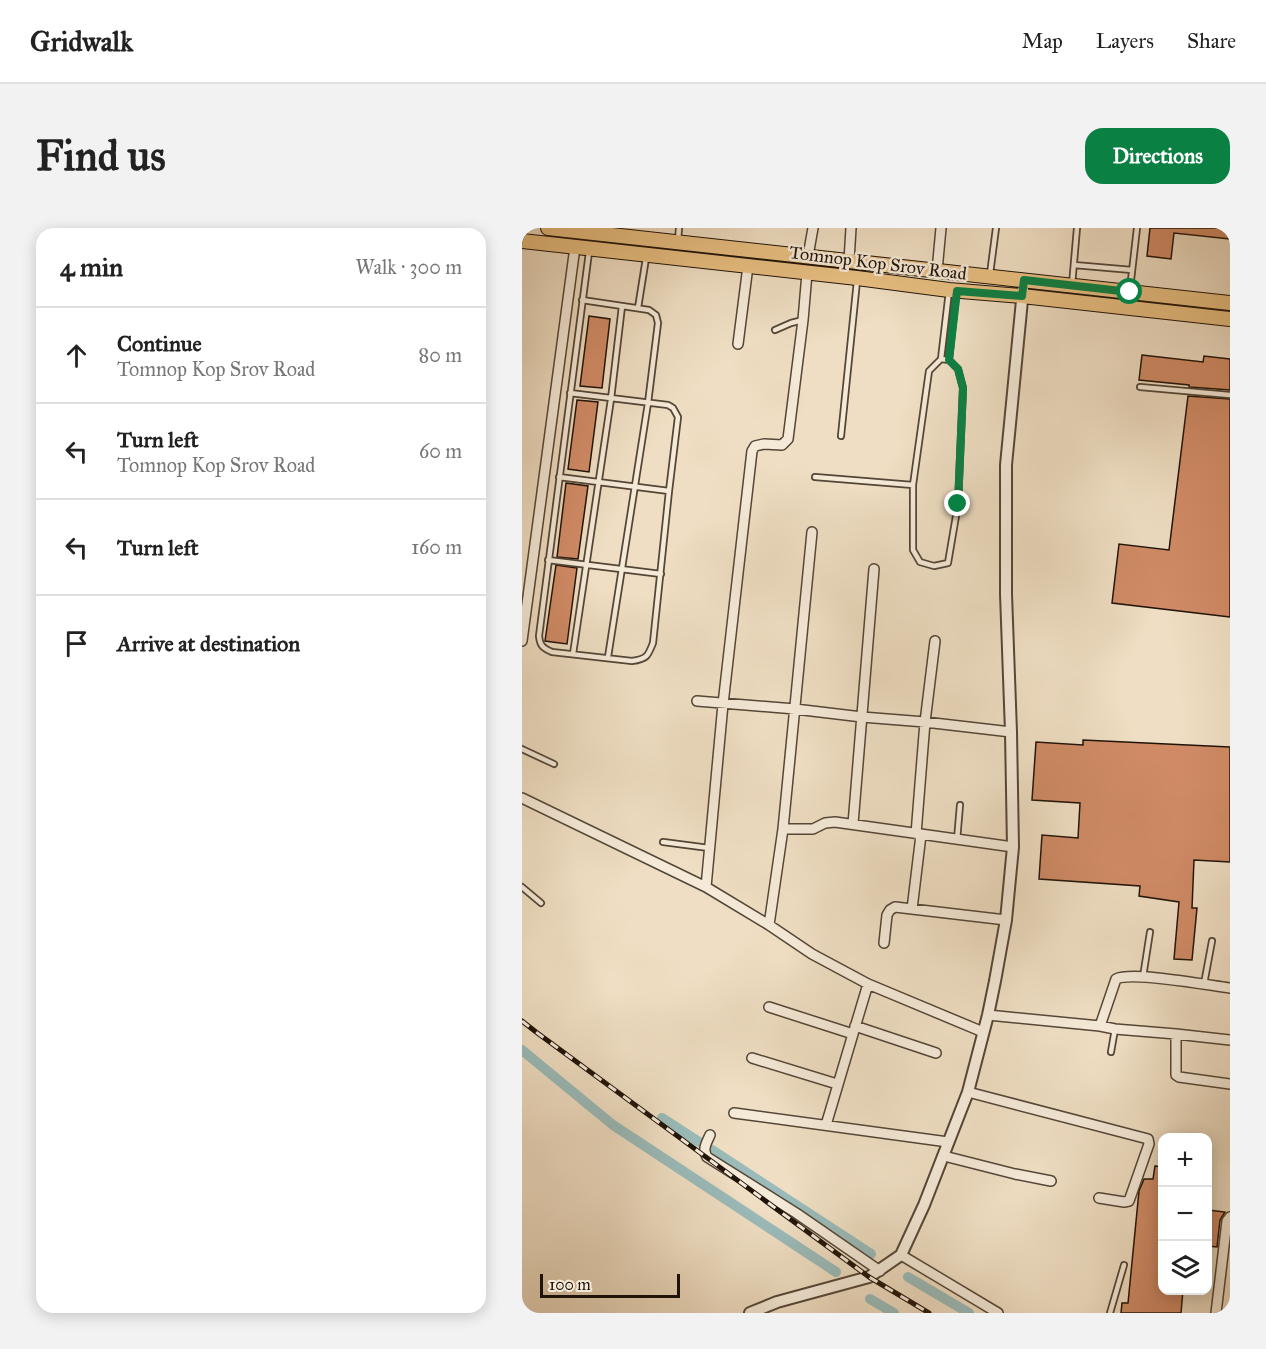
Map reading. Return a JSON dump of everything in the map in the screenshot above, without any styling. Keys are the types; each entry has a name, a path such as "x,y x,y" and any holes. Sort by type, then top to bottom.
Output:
{"main road":[{"name":"Tomnop Kop Srov Road","path":"548,228 1230,303"},
{"name":"Tomnop Kop Srov Road","path":"522,241 1230,319"}],"street":[{"path":"808,256 813,228"},
{"path":"849,261 851,228"},
{"path":"937,271 941,228"},
{"path":"522,641 582,248"},
{"path":"738,344 748,266"},
{"path":"706,887 723,704 752,451 755,446 764,444 782,445 788,439 807,273"},
{"path":"750,1313 777,1307 869,1277 901,1255 924,1206 968,1092 988,1016 1006,920 1013,848 1006,594 1006,465 1024,280"},
{"path":"769,925 783,829 812,532"},
{"path":"853,824 874,569"},
{"path":"912,909 925,722 935,640"},
{"path":"697,701 1011,732"},
{"path":"522,798 706,887 812,954 868,984 983,1032"},
{"path":"783,829 813,829 825,823 835,822 1013,848"},
{"path":"884,943 887,915 895,907 1006,920"},
{"path":"1100,1026 1116,979 1122,976 1230,988"},
{"path":"826,1125 868,984"},
{"path":"769,1007 936,1053"},
{"path":"988,1016 1230,1040"},
{"path":"1176,1034 1176,1075 1230,1084"},
{"path":"752,1058 837,1084"},
{"path":"968,1092 1148,1139 1149,1144 1129,1201 1099,1198"},
{"path":"734,1113 948,1142"},
{"path":"710,1135 704,1148 706,1157 796,1213 880,1270"},
{"path":"944,1156 1051,1181"},
{"path":"1216,1313 1227,1221 1230,1217"},
{"path":"901,1255 998,1313"}],"lane":[{"path":"678,243 679,228"},
{"path":"990,277 996,228"},
{"path":"1071,286 1077,228"},
{"path":"1130,292 1137,228"},
{"path":"570,393 668,405 673,408 678,417 653,643 649,655 641,660 632,661 552,652 540,645 538,636 582,300 582,248"},
{"path":"638,308 646,255"},
{"path":"1074,265 1132,270"},
{"path":"840,436 857,278"},
{"path":"941,359 949,360 958,369 963,388 958,504 948,563 934,566 920,562 913,550 913,485 929,371 941,359 953,290"},
{"path":"949,360 953,290"},
{"path":"582,300 650,310 656,315 658,323 648,403 608,657"},
{"path":"573,654 611,399 622,306"},
{"path":"775,330 803,320"},
{"path":"1140,387 1230,394"},
{"path":"559,477 669,491"},
{"path":"815,477 913,485"},
{"path":"548,560 661,574"},
{"path":"522,749 554,764"},
{"path":"957,840 960,806"},
{"path":"663,842 709,848"},
{"path":"522,886 542,903"},
{"path":"1143,977 1150,932"},
{"path":"1204,984 1212,941"},
{"path":"1111,1052 1115,1029"},
{"path":"1110,1313 1124,1265"}],"building":[{"path":"1150,228 1230,228 1230,239 1174,233 1171,259 1147,256"},
{"path":"589,316 610,319 602,388 580,386"},
{"path":"1142,355 1203,362 1204,356 1230,359 1230,390 1139,380"},
{"path":"1188,396 1230,399 1230,617 1112,603 1119,544 1169,550"},
{"path":"577,400 598,402 589,472 568,469"},
{"path":"566,483 588,486 578,559 557,557"},
{"path":"556,565 577,568 567,644 545,641"},
{"path":"1083,740 1230,747 1230,862 1194,860 1192,908 1197,908 1192,960 1174,959 1179,902 1139,896 1140,886 1039,879 1042,835 1078,838 1080,803 1032,800 1036,742 1083,745"},
{"path":"1155,1166 1158,1166 1158,1295 1183,1295 1181,1313 1121,1313 1122,1303 1128,1303 1139,1191 1144,1179 1153,1179"},
{"path":"1212,1210 1225,1212 1220,1220 1217,1247 1212,1246"}],"waterway":[{"path":"522,1050 613,1125 836,1272"},
{"path":"662,1118 699,1142"},
{"path":"712,1150 871,1254"},
{"path":"908,1277 969,1313"},
{"path":"870,1299 894,1313"}],"railway":[{"path":"522,1021 869,1277 929,1313"}],"route":[{"path":"958,504 963,388 958,369 949,360 957,291 1022,296 1024,280 1130,292"}]}
